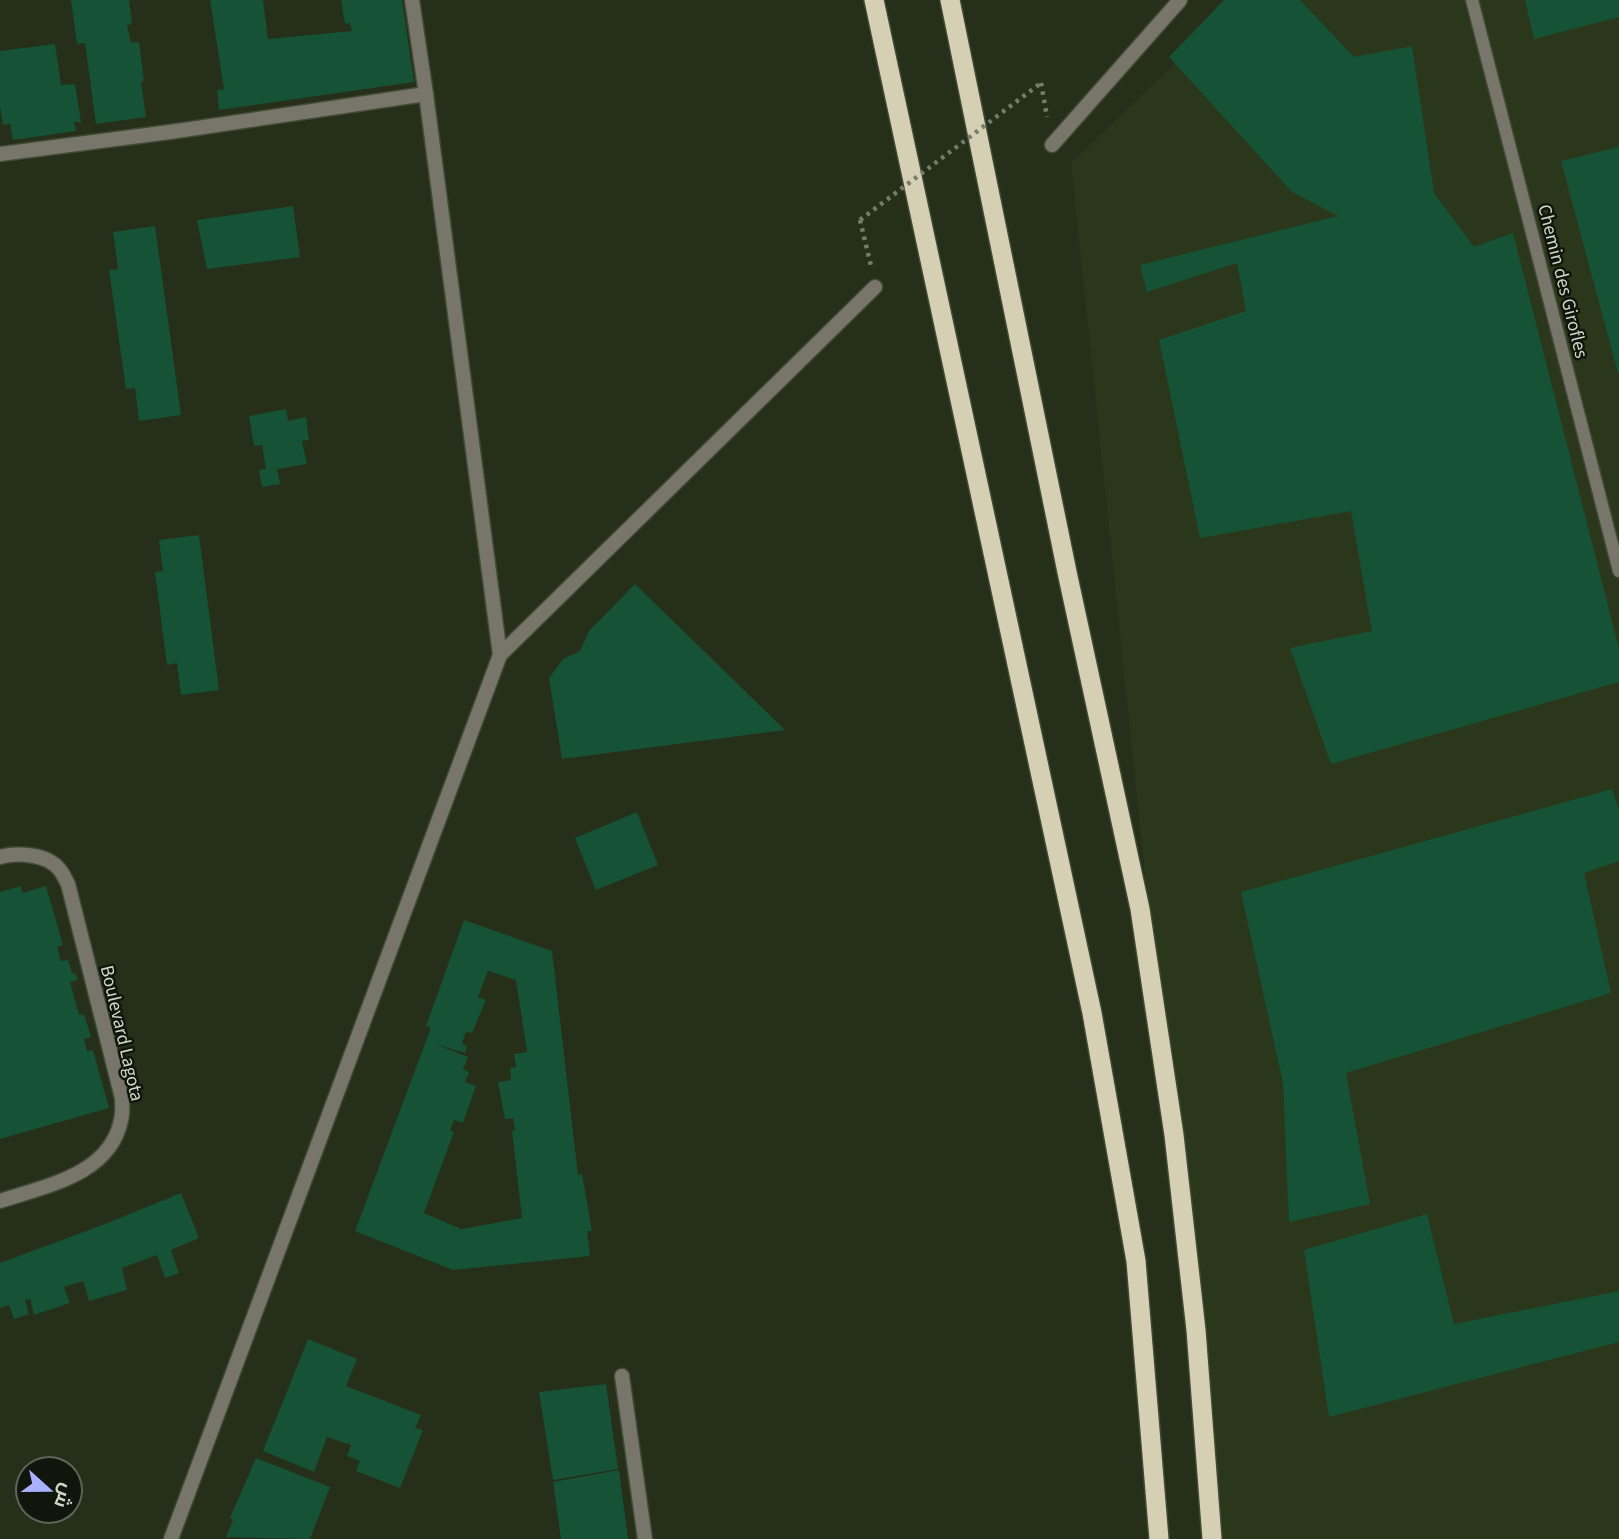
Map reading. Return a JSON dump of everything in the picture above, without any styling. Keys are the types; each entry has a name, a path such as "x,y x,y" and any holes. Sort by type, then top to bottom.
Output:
{"highway":[{"path":"874,0 1092,1013 1136,1261 1159,1539"},
{"path":"950,0 1070,585 1140,909 1175,1147 1196,1330 1212,1539"}],"street":[{"path":"412,0 500,655"},
{"path":"1052,145 1180,0"},
{"path":"0,154 426,94"},
{"path":"171,1539 500,655 876,287"},
{"name":"Boulevard Lagota","path":"0,857 14,853 38,857 58,867 68,884 122,1098 121,1120 112,1144 101,1157 78,1175 0,1201"},
{"path":"622,1376 645,1539"}],"lane":[{"name":"Chemin des Girofles","path":"1472,0 1619,571"}],"path":[{"path":"876,287 860,220 1041,83"}],"shaded area":[{"path":"1241,0 1619,0 1619,1539 1214,1539 1071,163"}],"building":[{"path":"71,0 129,0 132,24 127,25 131,43 139,42 146,117 96,124 85,43 77,44"},
{"path":"210,0 263,0 268,39 352,31 350,23 345,24 341,0 402,0 414,82 219,110 217,90 224,89"},
{"path":"1224,0 1300,0 1354,57 1412,46 1434,193 1474,247 1513,233 1619,649 1619,682 1331,764 1290,648 1372,631 1351,511 1200,538 1159,340 1246,311 1237,263 1147,292 1140,265 1338,216 1292,192 1169,57"},
{"path":"1525,0 1619,0 1619,17 1534,39"},
{"path":"55,44 61,85 75,84 81,122 74,122 76,131 13,140 10,124 3,125 0,106 0,51"},
{"path":"1619,147 1619,373 1618,373 1561,161"},
{"path":"293,206 300,257 207,269 197,220"},
{"path":"155,226 181,415 139,421 135,388 126,389 109,270 118,269 113,232"},
{"path":"286,409 288,421 306,417 309,440 302,441 307,464 277,469 280,484 262,487 259,470 266,469 262,445 254,446 249,416"},
{"path":"199,535 219,690 181,695 177,663 167,665 155,572 163,571 159,540"},
{"path":"635,584 785,730 562,759 549,678 563,659 580,651 589,631"},
{"path":"1612,789 1619,810 1619,861 1584,873 1611,993 1346,1073 1370,1204 1289,1222 1283,1083 1241,892"},
{"path":"637,812 658,865 596,890 575,838"},
{"path":"21,886 22,893 46,886 63,945 57,947 61,961 68,960 72,973 75,973 78,980 70,982 79,1015 84,1014 91,1037 84,1039 87,1051 93,1050 109,1108 0,1139 0,892"},
{"path":"464,920 552,951 578,1175 582,1174 592,1231 587,1231 590,1256 453,1270 355,1231 431,1028 426,1026","holes":["488,971 516,980 527,1052 514,1054 516,1067 510,1068 511,1080 498,1082 505,1119 513,1118 515,1130 512,1131 522,1218 461,1229 424,1213 454,1132 450,1130 454,1120 463,1123 476,1086 465,1082 469,1072 463,1069 468,1057 435,1044 465,1053 467,1046 462,1043 466,1032 472,1033 486,1000 478,997"]},
{"path":"181,1193 199,1238 171,1250 179,1273 165,1278 157,1255 122,1268 127,1290 89,1301 83,1281 64,1287 70,1303 34,1315 30,1299 25,1300 29,1314 14,1319 9,1305 0,1308 0,1263"},
{"path":"1427,1214 1454,1324 1619,1291 1619,1342 1329,1417 1304,1250"},
{"path":"308,1339 357,1359 346,1386 421,1415 415,1428 423,1430 400,1488 356,1471 360,1461 347,1456 351,1445 327,1437 314,1472 263,1451"},
{"path":"606,1384 618,1469 553,1480 539,1392"},
{"path":"256,1458 330,1487 310,1539 226,1537 233,1520 230,1518"},
{"path":"619,1470 628,1539 561,1539 553,1482"}]}
